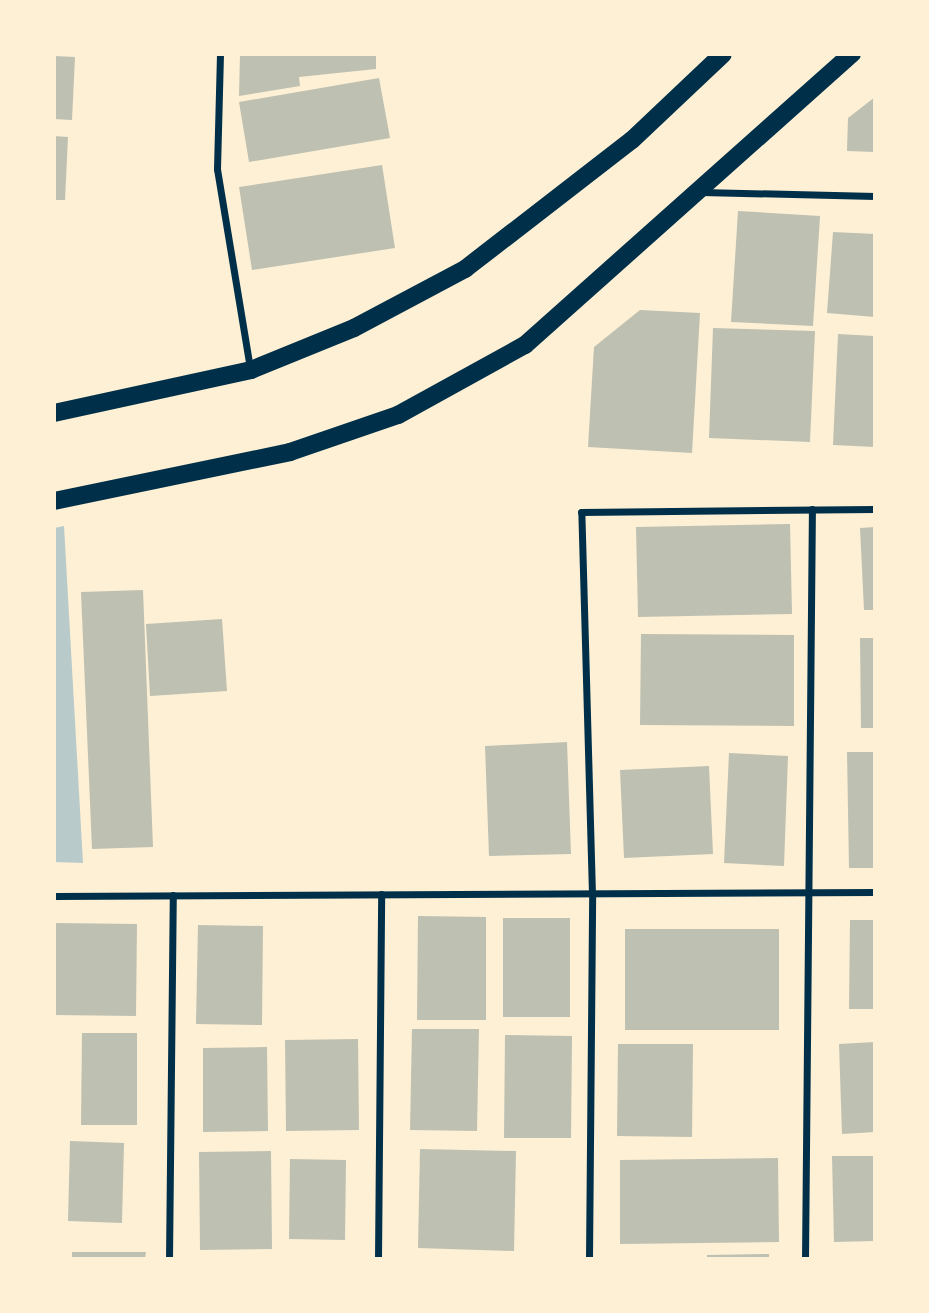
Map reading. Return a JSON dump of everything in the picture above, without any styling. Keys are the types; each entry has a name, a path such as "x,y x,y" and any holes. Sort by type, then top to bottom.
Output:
{"main road":[{"path":"54,413 251,370 354,328 465,269 632,140 723,54"},
{"path":"54,501 290,452 398,415 525,345 852,54"}],"street":[{"path":"220,54 217,169 251,370"},
{"path":"697,191 875,196"},
{"path":"805,1259 812,509"},
{"path":"589,1259 592,894 581,512 875,509"},
{"path":"54,896 875,892"},
{"path":"378,1259 381,894"},
{"path":"169,1259 173,895"}],"shaded area":[{"path":"64,526 83,863 54,862 54,528"}],"building":[{"path":"240,54 376,54 376,69 299,77 300,86 239,96"},
{"path":"54,56 75,57 72,120 54,119"},
{"path":"379,78 390,138 249,162 239,102"},
{"path":"875,97 875,152 847,151 848,118"},
{"path":"54,136 68,137 65,200 54,200"},
{"path":"382,165 395,248 252,270 239,187"},
{"path":"738,211 820,216 813,326 731,322"},
{"path":"833,232 875,234 875,317 827,313"},
{"path":"640,310 700,313 692,453 588,447 594,347"},
{"path":"713,328 815,331 810,442 709,438"},
{"path":"838,334 875,336 875,447 833,445"},
{"path":"790,524 792,614 638,617 636,527"},
{"path":"875,527 875,610 864,610 860,528"},
{"path":"143,590 153,847 92,849 81,592"},
{"path":"222,619 227,691 150,696 146,624"},
{"path":"641,634 794,635 794,726 640,725"},
{"path":"860,638 875,638 875,728 861,728"},
{"path":"567,742 571,854 489,856 485,746"},
{"path":"847,752 875,752 875,868 849,868"},
{"path":"729,753 788,756 784,866 724,863"},
{"path":"709,766 713,854 624,858 620,770"},
{"path":"418,916 486,917 486,1020 417,1020"},
{"path":"503,918 570,918 570,1017 503,1017"},
{"path":"850,920 875,920 875,1009 849,1009"},
{"path":"54,923 137,924 136,1016 54,1015"},
{"path":"198,925 263,926 262,1025 196,1024"},
{"path":"625,929 779,929 779,1030 625,1030"},
{"path":"412,1029 479,1029 477,1131 410,1130"},
{"path":"82,1033 137,1033 137,1125 81,1125"},
{"path":"505,1035 572,1036 571,1138 504,1138"},
{"path":"358,1039 359,1130 286,1131 285,1040"},
{"path":"875,1042 875,1132 842,1134 839,1044"},
{"path":"618,1044 693,1044 692,1137 617,1136"},
{"path":"267,1047 268,1131 203,1132 203,1048"},
{"path":"70,1141 124,1143 122,1223 68,1221"},
{"path":"420,1149 516,1151 514,1251 418,1248"},
{"path":"271,1151 272,1249 200,1250 199,1152"},
{"path":"832,1156 875,1156 875,1241 834,1242"},
{"path":"778,1158 779,1242 620,1244 620,1160"},
{"path":"290,1159 346,1160 345,1240 289,1239"},
{"path":"72,1252 146,1252 145,1259 72,1259"},
{"path":"769,1254 769,1259 707,1259 707,1255"}]}
